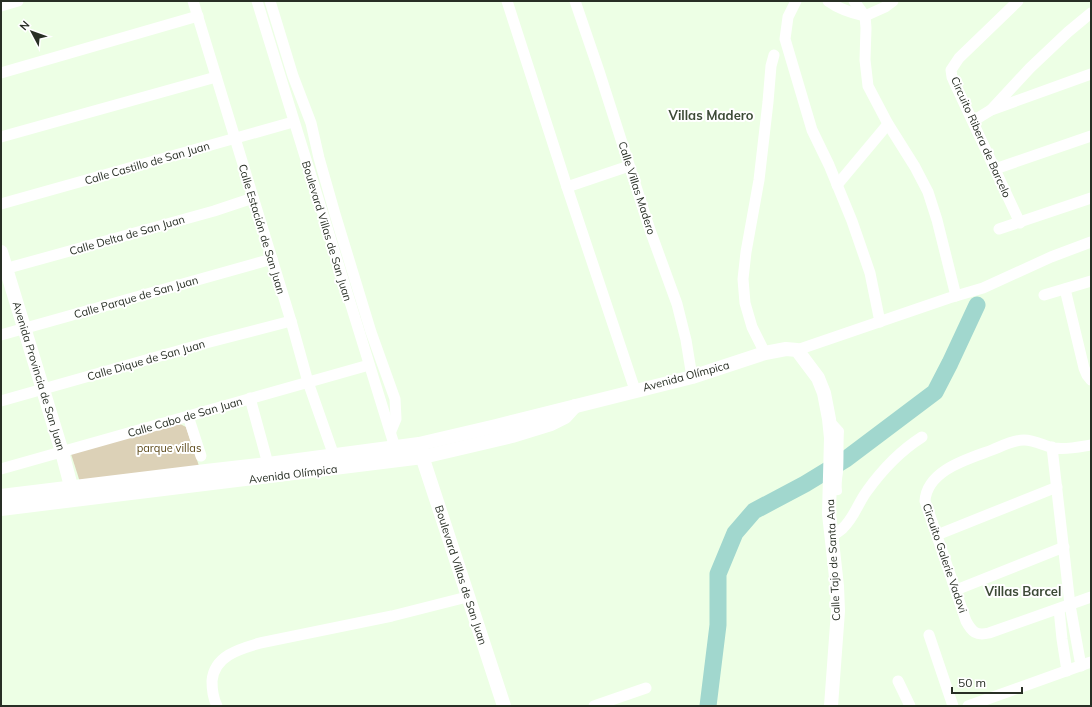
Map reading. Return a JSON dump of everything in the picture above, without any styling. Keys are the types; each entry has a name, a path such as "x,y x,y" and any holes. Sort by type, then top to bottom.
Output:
{"street":[{"path":"1,6 18,1"},
{"name":"Calle Estación de San Juan","path":"193,1 291,321 308,382 334,456"},
{"name":"Boulevard Villas de San Juan","path":"257,1 293,122 397,454"},
{"path":"270,1 293,76 304,101 311,123 335,214 371,332 395,399 396,419 391,431"},
{"path":"507,1 635,390"},
{"name":"Calle Villas Madero","path":"575,1 600,71 650,230 677,304 686,340 692,376"},
{"path":"796,1 788,18 785,40 812,130 852,221 870,272 880,322"},
{"path":"828,1 834,6 865,16 894,1"},
{"name":"Circuito Ribera de Barcelo","path":"1018,1 959,58 951,70 952,76 1020,223"},
{"path":"856,2 865,16 865,60 868,86 888,124 915,167 928,192 937,220 956,296"},
{"path":"991,110 1030,68 1068,32 1091,13"},
{"path":"1,73 198,16"},
{"path":"765,353 752,327 745,303 743,279 759,180 771,66 774,55"},
{"path":"973,121 991,110 1091,74"},
{"path":"1,137 216,77"},
{"name":"Calle Castillo de San Juan","path":"1,204 293,122"},
{"path":"837,185 888,124"},
{"path":"995,169 1091,136"},
{"path":"567,187 629,166"},
{"name":"Calle Delta de San Juan","path":"3,270 214,211 253,198"},
{"path":"999,229 1091,198"},
{"path":"797,350 983,288 1051,257 1091,242"},
{"name":"Avenida Provincia de San Juan","path":"1,252 3,270 24,328 75,500"},
{"name":"Calle Parque de San Juan","path":"1,335 272,259"},
{"path":"1044,295 1091,281"},
{"path":"1065,289 1084,368 1091,380"},
{"name":"Calle Dique de San Juan","path":"1,402 42,389 291,321"},
{"name":"Avenida Olímpica","path":"1,509 75,500 397,454 419,444 692,376 765,353 786,349 797,350"},
{"name":"Calle Tajo de Santa Ana","path":"797,350 818,378 824,393 832,423 831,438 833,491 829,514 837,586 838,611 831,706"},
{"name":"Calle Cabo de San Juan","path":"1,469 369,365"},
{"path":"250,398 268,464"},
{"name":"Avenida Olímpica","path":"1,496 71,486 334,456 397,454 423,457 544,427 560,421 571,412 575,406"},
{"path":"188,416 201,456"},
{"path":"831,537 843,529 849,522 865,493 877,477 908,446 922,437"},
{"name":"Circuito Galerie Vadovi","path":"1091,445 1062,448 1026,440 1017,441 948,468 925,493 926,509 937,535 970,628 975,633 981,635 1091,597"},
{"name":"Boulevard Villas de San Juan","path":"419,444 467,597 504,706"},
{"path":"1052,447 1064,547 1065,607 1062,639 1067,670"},
{"path":"937,535 1057,487"},
{"path":"956,590 1064,547"},
{"path":"217,706 213,699 213,673 221,660 244,647 260,642 392,616 467,597"},
{"path":"968,706 1086,664 1065,607"},
{"path":"929,635 953,706"},
{"path":"898,681 910,706"},
{"path":"594,706 646,688"}],"green space":[{"name":"parque villas","path":"176,422 186,427 199,466 80,482 71,454"}],"waterway":[{"path":"708,706 718,625 718,574 735,533 754,511 805,484 846,459 935,392 977,305"}],"district":[{"name":"Villas Madero","path":"711,115"},
{"name":"Villas Barcel","path":"1023,591"}]}
